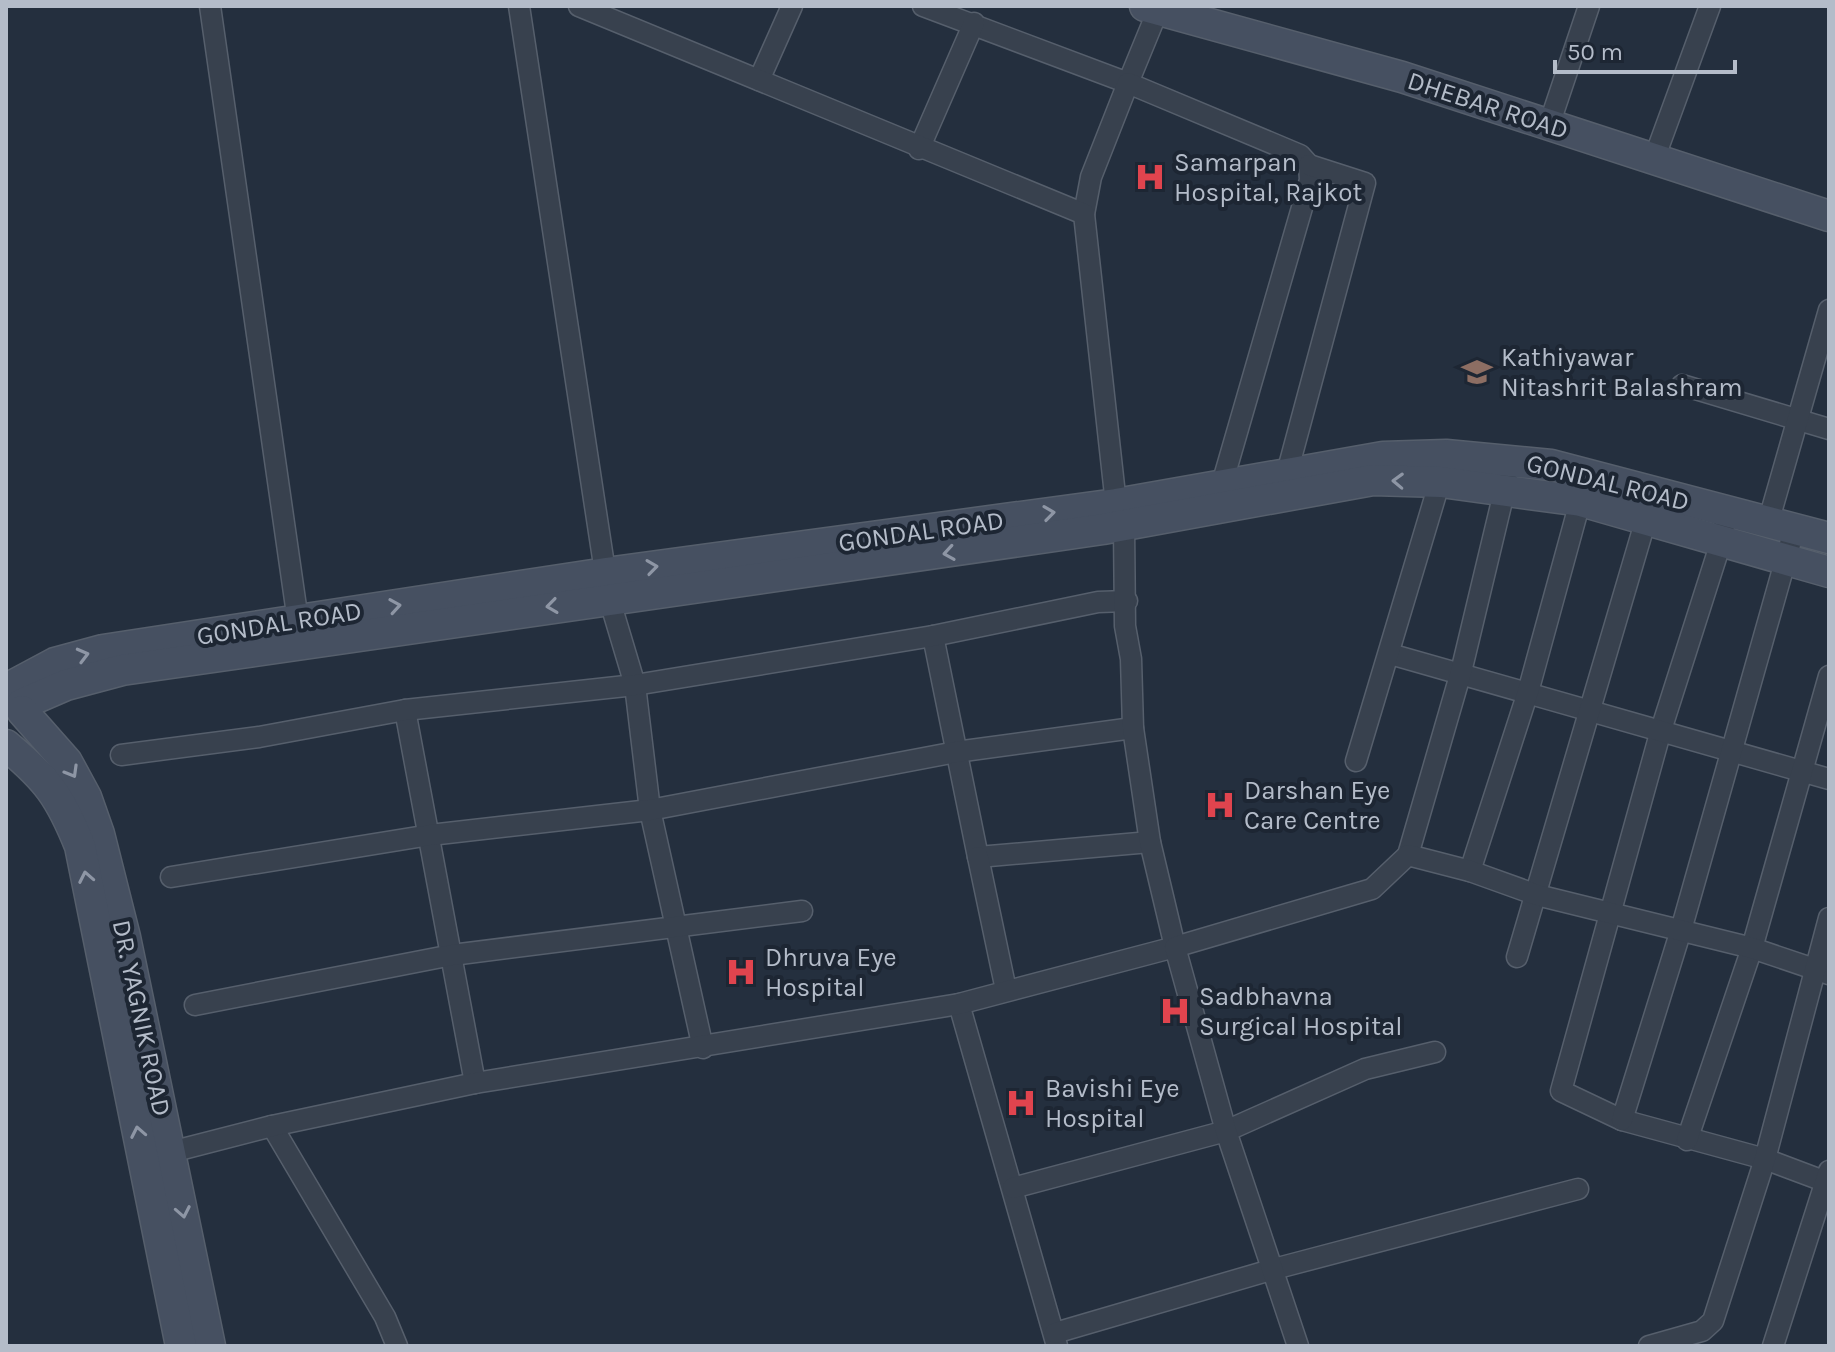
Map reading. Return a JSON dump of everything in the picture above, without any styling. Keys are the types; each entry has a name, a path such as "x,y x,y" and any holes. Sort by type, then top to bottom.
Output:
{"main road":[{"name":"DHEBAR ROAD","path":"1152,8 1402,77 1654,159 1827,207"},
{"name":"GONDAL ROAD","path":"14,703 55,663 81,654 298,621 608,586 899,560 1120,515 1511,459 1649,507 1721,542 1829,572"},
{"name":"GONDAL ROAD","path":"1120,515 1222,484 1357,460 1444,469 1505,489 1584,486"},
{"name":"GONDAL ROAD","path":"1649,507 1727,510 1829,538"},
{"name":"GONDAL ROAD","path":"14,703 122,670 608,586"},
{"name":"DR. YAGNIK ROAD","path":"14,703 67,762 86,797 99,834 171,1152 210,1346"},
{"path":"6,745 38,771 63,803 80,846 181,1346"}],"street":[{"path":"210,6 298,621"},
{"path":"519,6 608,586 635,685 650,810 703,1048"},
{"path":"579,6 919,149 1084,214"},
{"path":"759,80 792,6"},
{"path":"923,6 1128,83 1300,155 1309,165 1365,183 1287,473"},
{"path":"1549,125 1589,6"},
{"path":"1654,159 1710,6"},
{"path":"1152,8 1128,83 1091,177 1084,214 1120,515 1133,728 1150,842 1175,947 1226,1131 1298,1346"},
{"path":"919,149 974,23"},
{"path":"1222,484 1310,180 1309,165"},
{"path":"1622,1120 1681,930 1786,559 1781,526 1798,422 1829,310"},
{"path":"1682,385 1829,429"},
{"path":"171,1152 272,1126 475,1083 959,1004 1175,947 1372,889 1408,855 1461,672 1511,459"},
{"path":"1356,761 1444,469"},
{"path":"1470,871 1528,692 1584,486"},
{"path":"1517,957 1649,507"},
{"path":"1727,510 1721,542 1661,730 1561,1091 1622,1120 1828,1179 1773,1346"},
{"path":"121,755 259,737 405,710 635,685 933,636 1098,602 1127,601"},
{"path":"933,636 1006,990"},
{"path":"1390,654 1829,779"},
{"path":"1687,1140 1752,948 1829,676"},
{"path":"405,710 475,1083"},
{"path":"171,877 430,835 650,810 956,752 1133,728"},
{"path":"978,857 1150,842"},
{"path":"1408,855 1470,871 1537,895 1611,910 1752,948 1822,971"},
{"path":"195,1005 452,955 802,911"},
{"path":"1649,1346 1702,1331 1713,1321 1822,971 1829,918"},
{"path":"959,1004 1056,1339 1274,1269 1578,1189"},
{"path":"1013,1188 1226,1131 1365,1069 1435,1052"},
{"path":"272,1126 385,1317 397,1346"}],"place":[{"name":"Samarpan Hospital, Rajkot","path":"1150,177"},
{"name":"Kathiyawar Nitashrit Balashram","path":"1477,372"},
{"name":"Darshan Eye Care Centre","path":"1220,805"},
{"name":"Dhruva Eye Hospital","path":"741,972"},
{"name":"Sadbhavna Surgical Hospital","path":"1175,1011"},
{"name":"Bavishi Eye Hospital","path":"1021,1103"}]}
